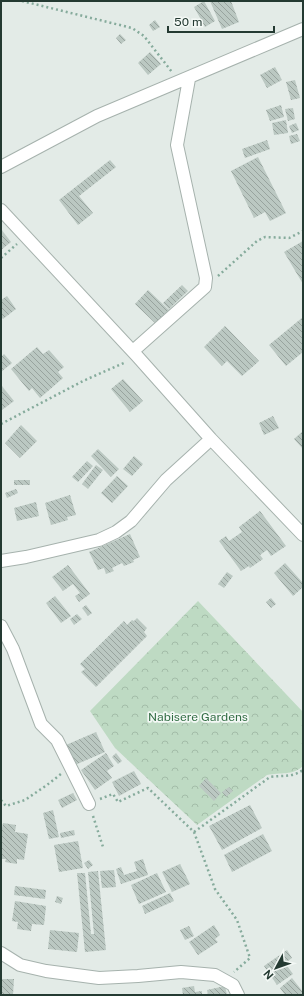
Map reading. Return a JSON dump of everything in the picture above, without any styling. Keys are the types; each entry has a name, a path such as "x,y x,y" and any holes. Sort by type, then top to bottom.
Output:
{"street":[{"path":"1,167 97,116 303,29"},
{"path":"135,354 205,287 206,278 177,145 184,80"},
{"path":"1,210 135,354 211,439 303,535"},
{"path":"1,561 26,557 99,540 116,532 131,521 166,480 211,439"},
{"path":"1,626 13,649 41,724 57,740 89,804"},
{"path":"1,953 20,965 54,972 100,978 181,972 215,975 233,985 238,995"}],"path":[{"path":"22,1 122,25 138,31 184,80"},
{"path":"205,287 257,241 265,237 289,238 303,230"},
{"path":"1,258 26,237"},
{"path":"1,424 83,381 116,367 135,354"},
{"path":"1,800 6,806 25,800 47,786 70,766"},
{"path":"194,832 270,777 280,775 290,776 303,770"},
{"path":"103,847 89,804 113,794 118,802 148,788 194,832 215,889 237,920 250,958 225,981"}],"green space":[{"name":"Nabisere Gardens","path":"198,601 303,712 303,766 295,771 267,775 197,825 115,748 90,711"}],"building":[{"path":"204,1 215,21 205,27 194,7"},
{"path":"210,1 231,1 239,22 222,29"},
{"path":"155,20 160,27 153,31 149,25"},
{"path":"120,34 126,40 121,44 116,38"},
{"path":"150,52 161,64 148,75 138,63"},
{"path":"275,67 282,80 267,88 260,75"},
{"path":"295,80 300,98 291,100 286,82"},
{"path":"281,105 284,117 270,121 266,110"},
{"path":"293,108 295,119 288,121 285,109"},
{"path":"286,120 288,133 274,135 272,123"},
{"path":"296,123 299,130 292,133 289,126"},
{"path":"297,134 300,141 291,144 289,136"},
{"path":"267,140 270,149 245,158 242,149"},
{"path":"258,157 286,213 270,221 265,212 254,218 231,171"},
{"path":"110,160 116,167 79,196 93,213 78,225 59,200"},
{"path":"1,229 11,242 1,250"},
{"path":"303,241 303,284 284,252"},
{"path":"182,285 188,291 169,309 163,303"},
{"path":"148,290 169,310 156,324 135,304"},
{"path":"7,296 16,309 3,319 1,317 1,300"},
{"path":"303,317 303,352 286,366 269,345"},
{"path":"225,326 259,361 242,376 227,361 222,366 204,347"},
{"path":"37,347 43,354 49,350 64,367 58,372 63,378 40,398 32,388 29,391 11,369"},
{"path":"4,354 12,363 1,372 1,357"},
{"path":"123,379 143,401 130,412 111,389"},
{"path":"1,385 14,401 2,410 1,408"},
{"path":"273,416 279,428 264,435 259,423"},
{"path":"21,425 37,441 20,458 5,443"},
{"path":"303,431 303,449 294,439"},
{"path":"98,449 119,469 111,477 91,456"},
{"path":"134,456 143,464 132,476 123,469"},
{"path":"87,461 93,466 78,482 72,477"},
{"path":"96,465 103,470 88,489 82,484"},
{"path":"117,476 128,486 112,503 101,493"},
{"path":"14,480 30,480 30,485 14,485"},
{"path":"16,489 18,493 7,498 5,493"},
{"path":"70,495 76,515 67,517 68,520 51,525 45,503"},
{"path":"36,502 39,516 17,521 14,508"},
{"path":"260,511 286,546 271,556 267,550 260,555 263,559 250,568 249,566 241,571 219,541 226,536 229,541 242,532 239,527"},
{"path":"130,534 140,557 133,560 134,562 124,566 122,563 112,568 114,571 106,574 104,568 98,570 89,552"},
{"path":"285,563 303,583 303,587 293,596 274,573"},
{"path":"68,565 90,594 79,602 75,596 80,593 73,584 63,591 52,577"},
{"path":"227,572 233,576 224,588 218,584"},
{"path":"55,596 71,616 61,623 46,603"},
{"path":"271,598 276,604 271,608 266,602"},
{"path":"86,605 92,613 88,616 82,608"},
{"path":"77,614 82,619 74,625 70,619"},
{"path":"137,618 147,628 144,632 147,636 96,687 81,672 85,669 80,664 124,621 127,625 132,620 134,621"},
{"path":"96,732 105,752 75,765 66,745"},
{"path":"106,753 114,766 107,771 112,778 95,790 81,770"},
{"path":"116,753 122,761 118,764 112,757"},
{"path":"134,771 141,784 119,796 112,782"},
{"path":"206,778 221,793 214,801 199,786"},
{"path":"229,787 233,791 226,797 222,792"},
{"path":"73,793 77,800 62,808 58,800"},
{"path":"250,805 262,828 222,850 209,826"},
{"path":"53,810 59,837 49,839 43,813"},
{"path":"3,823 16,825 15,832 28,834 24,860 17,859 17,864 5,862 6,859 1,859 1,833"},
{"path":"74,830 75,835 61,838 60,833"},
{"path":"263,834 272,851 232,872 224,855"},
{"path":"78,841 83,868 59,872 54,845"},
{"path":"143,859 148,875 121,884 116,869 121,867 124,875 137,871 134,862"},
{"path":"89,860 93,865 88,869 84,863"},
{"path":"180,864 190,884 172,892 162,872"},
{"path":"114,870 116,887 102,888 100,871"},
{"path":"98,871 106,950 85,952 77,873 85,873 91,934 94,934 88,872"},
{"path":"157,873 166,892 139,904 131,885"},
{"path":"15,886 46,890 45,899 14,895"},
{"path":"170,893 174,901 145,914 142,906"},
{"path":"57,896 63,898 61,904 55,902"},
{"path":"15,901 46,906 44,925 32,924 31,931 17,929 18,922 12,921"},
{"path":"214,925 220,935 215,939 218,942 198,955 189,942"},
{"path":"189,926 194,936 185,940 180,930"},
{"path":"50,930 79,933 77,952 48,949"},
{"path":"287,950 292,958 285,963 293,974 277,985 264,966"},
{"path":"292,978 303,992 303,995 285,995 280,988"},
{"path":"1,979 14,979 13,995 1,995"},
{"path":"194,986 195,992 202,991 202,995 183,995 182,988"},
{"path":"225,986 227,995 208,995 207,990"}]}
